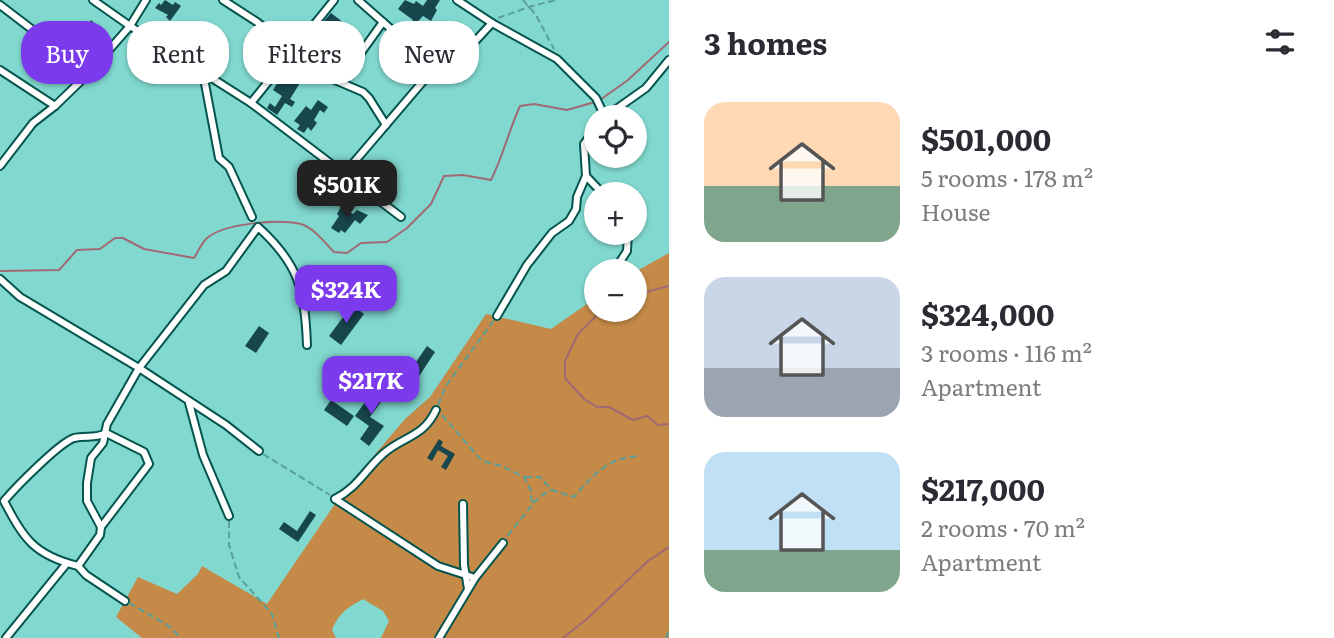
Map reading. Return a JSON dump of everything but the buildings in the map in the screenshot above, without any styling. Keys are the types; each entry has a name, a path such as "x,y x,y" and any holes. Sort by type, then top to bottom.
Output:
{"street":[{"path":"93,0 127,24"},
{"path":"133,21 146,0"},
{"path":"223,0 255,21"},
{"path":"317,21 334,0"},
{"path":"358,0 382,21"},
{"path":"457,0 492,23 555,57 596,98 605,117 646,89 669,61"},
{"path":"0,5 21,21"},
{"path":"479,37 492,23"},
{"path":"365,47 379,28"},
{"path":"113,45 127,29"},
{"path":"0,70 55,106"},
{"path":"0,166 33,123 78,84"},
{"path":"205,84 219,158 229,167 252,217"},
{"path":"221,84 251,103 401,217"},
{"path":"251,103 266,84"},
{"path":"345,84 363,92 386,125"},
{"path":"344,174 421,84"},
{"path":"497,316 527,265 552,233 569,221 576,209 586,176 586,168"},
{"path":"586,176 592,182"},
{"path":"101,527 87,501 87,483 91,458 103,443 107,424 139,368 204,285 226,271 258,227 290,261 300,285 306,309 307,345"},
{"path":"0,279 20,297 139,368 232,429 259,451"},
{"path":"188,402 203,455 229,516"},
{"path":"436,410 426,426 416,435 392,446 355,486 335,499 438,566 475,578"},
{"path":"78,566 100,535 101,527 149,464 144,452 106,433"},
{"path":"106,433 73,438 55,450 43,464 20,482 4,501 20,531 33,547 54,560 78,566 86,575 125,601"},
{"path":"463,504 465,575 468,590"},
{"path":"439,638 475,578 503,542"},
{"path":"5,638 67,563"}],"path":[{"path":"523,0 553,45 555,57"},
{"path":"492,23 504,15 529,6 556,0"},
{"path":"497,316 446,386 436,410 482,461 502,466 524,478 540,477 552,490 573,496 612,461 639,456"},
{"path":"259,451 335,499"},
{"path":"524,478 531,491 532,505"},
{"path":"503,542 532,505 552,490"},
{"path":"229,516 229,545 239,577 272,614 279,638"},
{"path":"125,601 169,626 181,638"},
{"path":"666,638 669,631"}],"shaded area":[{"path":"669,253 669,638 381,638 389,621 383,611 363,599 348,608 338,619 332,630 336,638 142,638 116,617 138,577 177,594 198,574 202,566 267,604 343,492 405,419 430,397 486,314 551,329 584,306 584,322 647,322 647,265"}],"waterway":[{"path":"600,100 628,80 669,42"},
{"path":"0,271 59,270 77,250 100,249 115,238 123,238 144,249 194,258 204,241 214,234 237,226 265,222 306,226 334,252 347,253 361,243 387,242 407,228 431,204 444,176 463,175 491,180 520,106 534,104 567,110 595,102"},
{"path":"647,292 669,286"},
{"path":"590,322 578,334 565,361 565,378 584,399 597,407 609,407 633,420 647,416 658,425 669,424"},
{"path":"563,638 648,561 669,547"}]}
